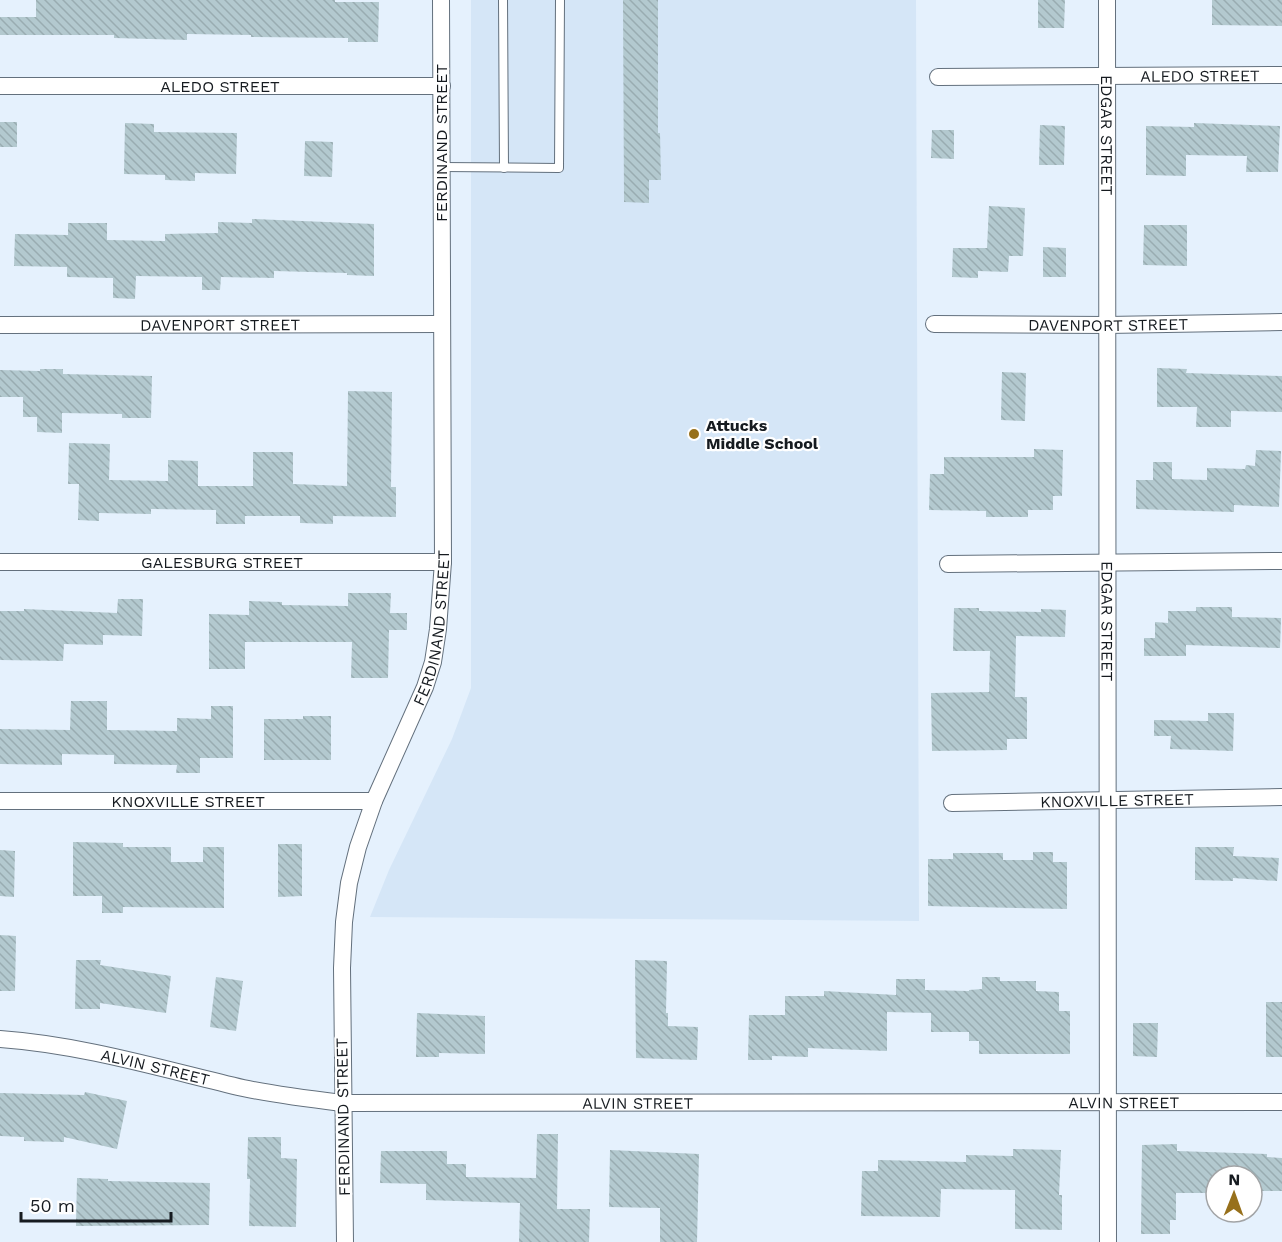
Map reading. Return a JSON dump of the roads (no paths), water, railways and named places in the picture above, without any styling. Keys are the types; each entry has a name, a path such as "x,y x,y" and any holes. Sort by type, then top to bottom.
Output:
{"street":[{"name":"FERDINAND STREET","path":"345,1242 342,968 349,883 358,847 374,801 417,707 433,662 438,629 443,562 441,0"},
{"name":"EDGAR STREET","path":"1107,0 1108,1242"},
{"name":"ALEDO STREET","path":"938,77 1282,75"},
{"name":"ALEDO STREET","path":"0,86 442,86"},
{"name":"DAVENPORT STREET","path":"934,324 1107,325 1282,322"},
{"name":"DAVENPORT STREET","path":"0,325 441,324"},
{"path":"948,564 1282,561"},
{"name":"GALESBURG STREET","path":"0,562 443,562"},
{"name":"KNOXVILLE STREET","path":"952,803 1282,797"},
{"name":"KNOXVILLE STREET","path":"0,801 374,801"},
{"name":"ALVIN STREET","path":"0,1039 57,1046 142,1063 244,1088 342,1103 1282,1102"}],"lane":[{"path":"503,0 504,168"},
{"path":"442,168 559,168 560,0"}],"place":[{"name":"Attucks Middle School","path":"694,434"}]}
